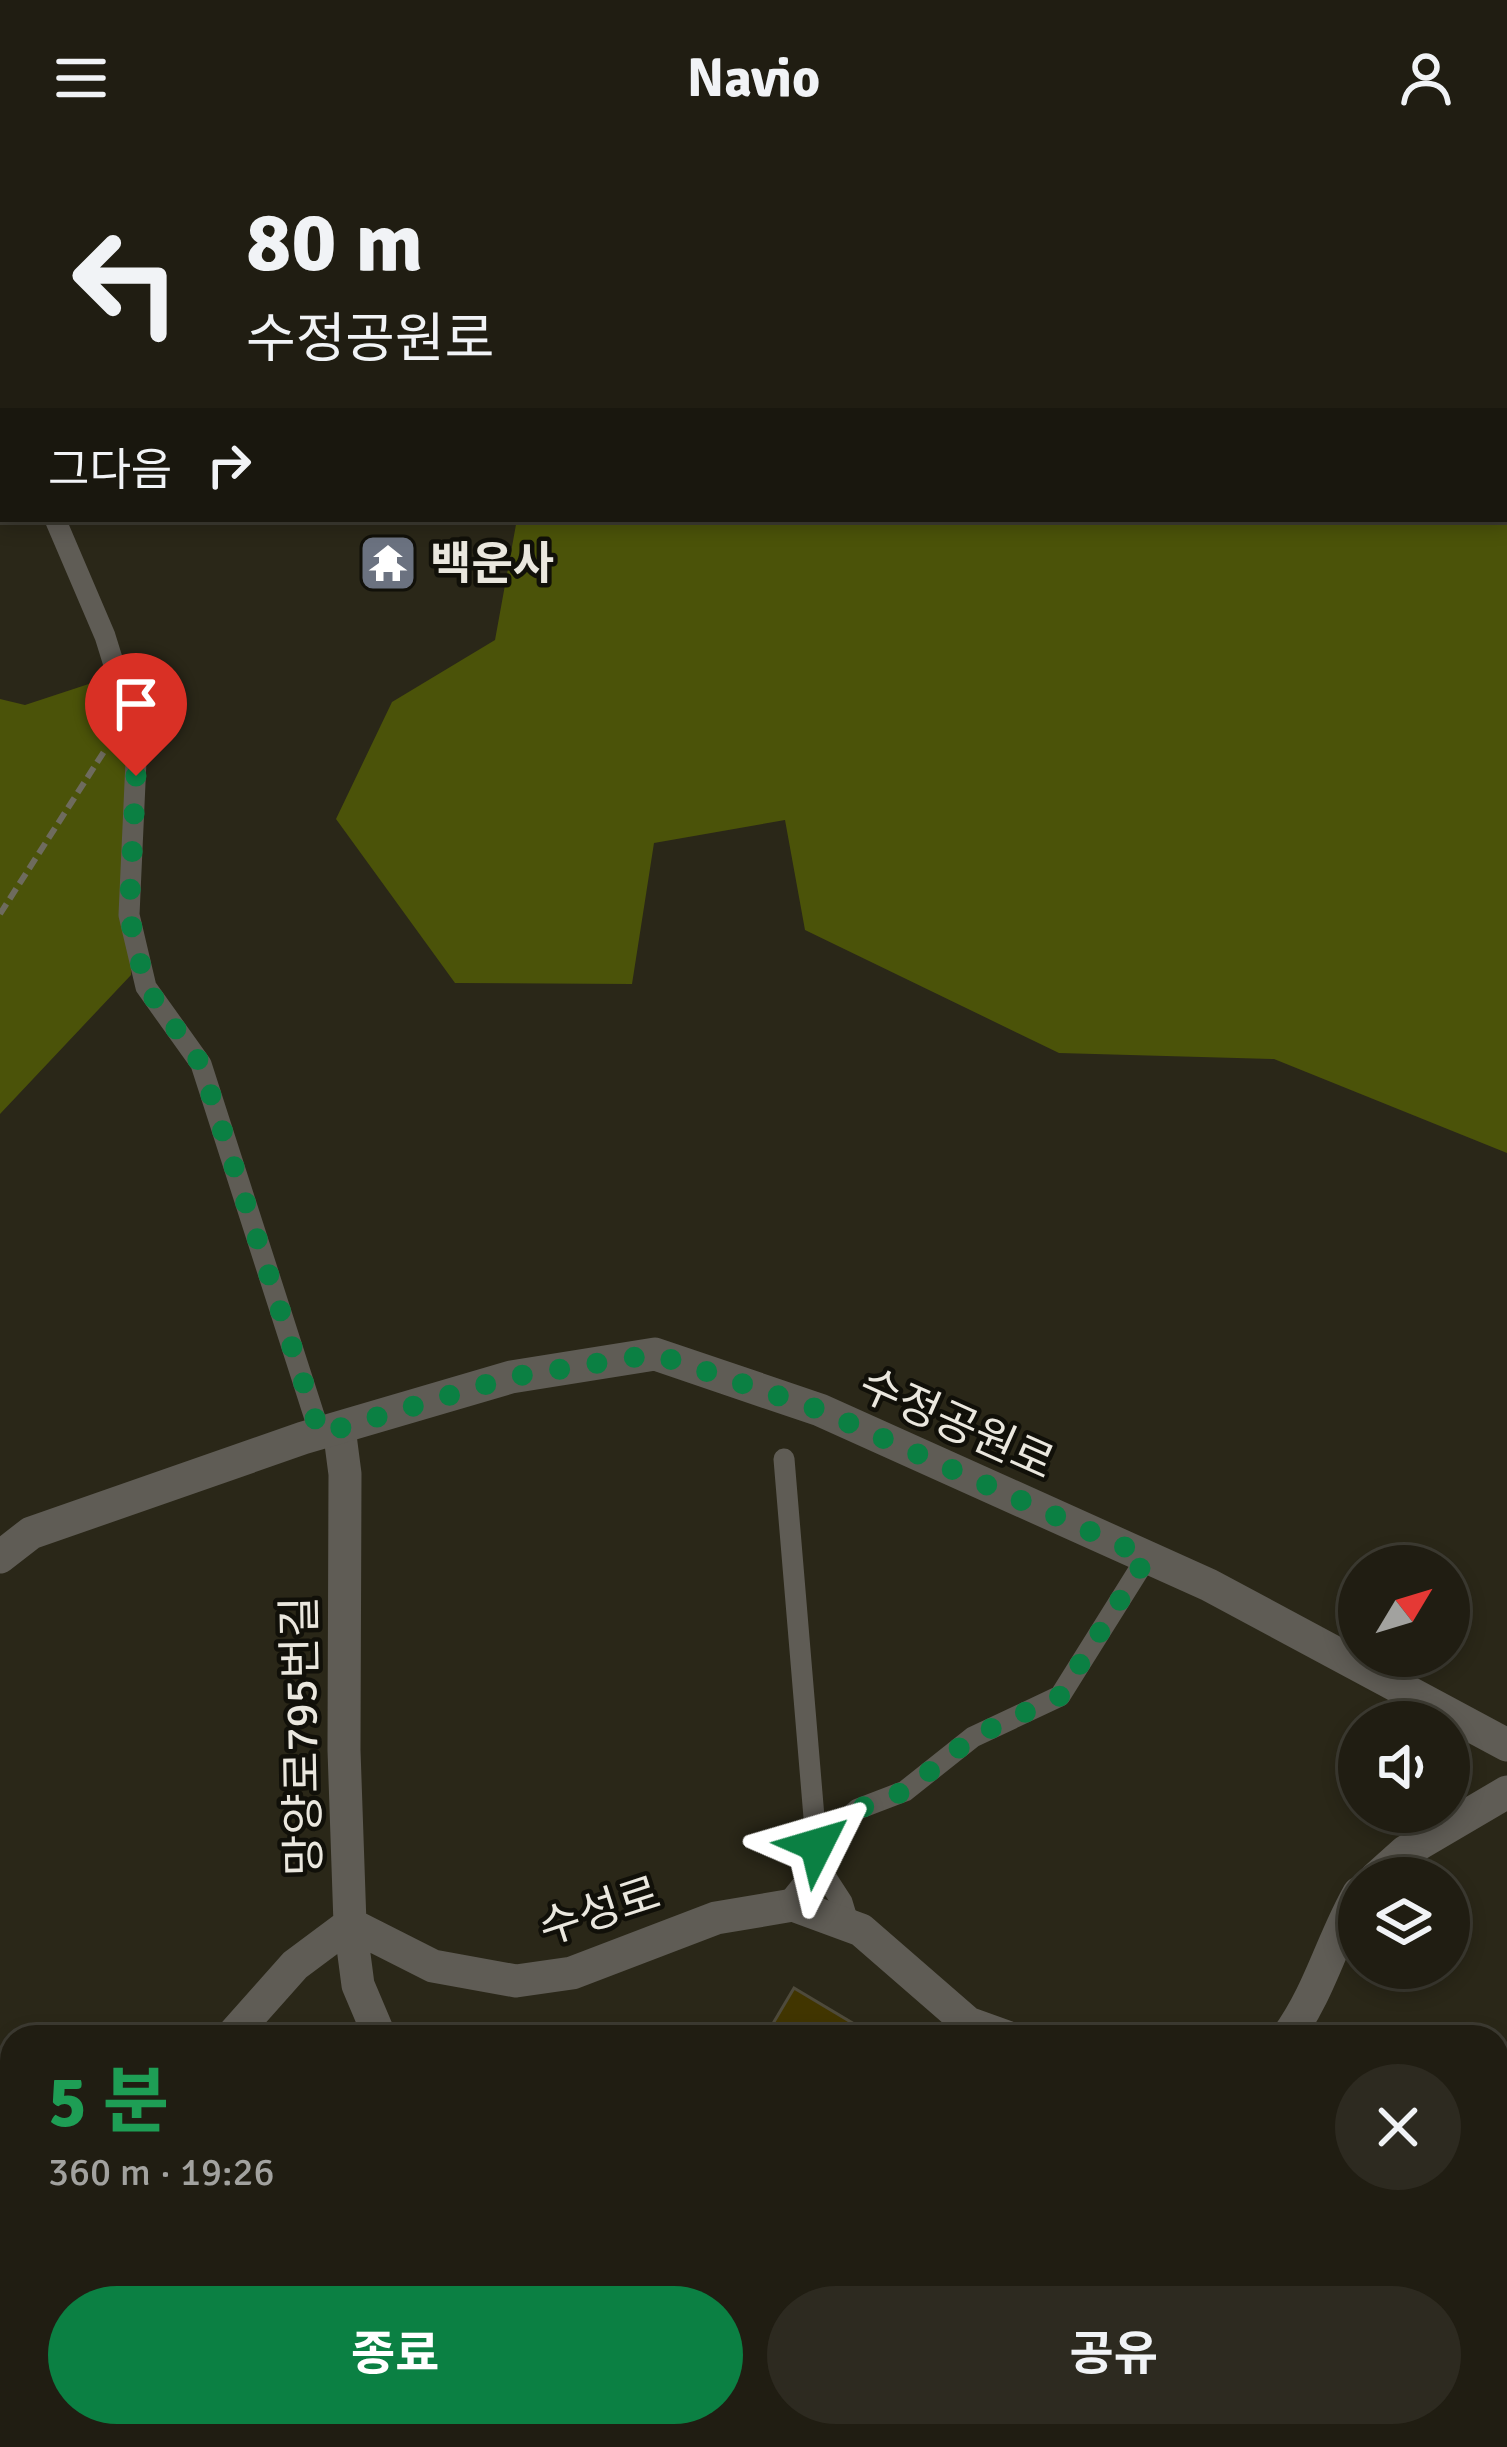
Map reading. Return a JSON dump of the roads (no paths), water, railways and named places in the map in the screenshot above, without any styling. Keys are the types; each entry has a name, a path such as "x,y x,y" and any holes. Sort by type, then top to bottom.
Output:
{"street":[{"name":"수정공원로","path":"0,1557 31,1533 329,1431 511,1377 655,1354 820,1410 1209,1585 1507,1745"},
{"name":"망양로795번길","path":"329,1431 345,1474 344,1750 350,1924 358,1985 375,2025"},
{"path":"1399,1857 1507,1792"},
{"name":"수성로","path":"350,1924 433,1966 515,1981 572,1973 716,1918 793,1905 861,1930 974,2025"},
{"path":"241,2025 295,1965 350,1924"},
{"path":"1295,2025 1323,1980 1338,1934"}],"lane":[{"path":"56,522 105,636 137,739 129,915 146,987 201,1064 329,1431"},
{"path":"784,1459 817,1855 849,1925"},
{"path":"785,1906 817,1855 858,1809 905,1791 973,1737 1060,1696 1147,1557"}],"place":[{"name":"백운사","path":"388,563"}]}
